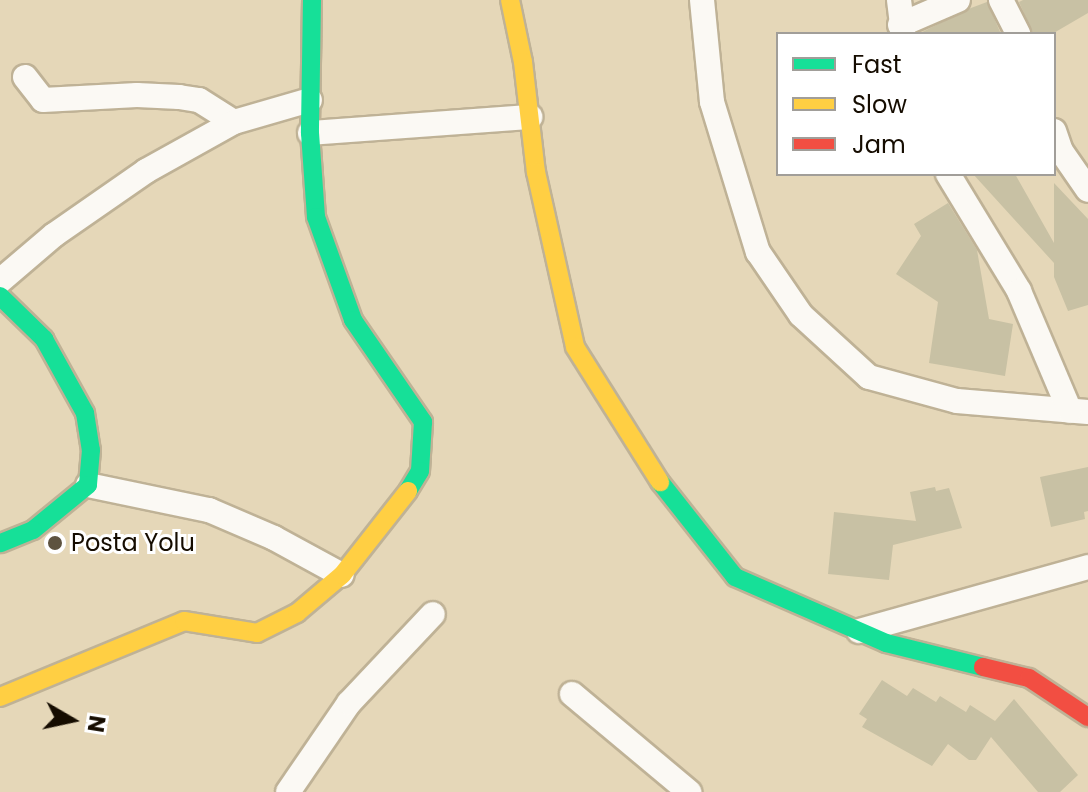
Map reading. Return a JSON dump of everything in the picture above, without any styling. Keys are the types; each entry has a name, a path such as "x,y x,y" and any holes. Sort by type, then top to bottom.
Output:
{"street":[{"path":"0,697 184,621 257,633 297,613 342,575 404,499 420,471 423,422 395,386 353,320 316,217 310,133 312,0"},
{"path":"510,0 536,172 575,347 656,477 735,577 886,643 1029,678 1088,717"},
{"path":"702,0 712,102 758,252 801,315 869,377 957,401 1079,412"},
{"path":"899,0 902,30 958,0"},
{"path":"1001,0 1017,32"},
{"path":"25,77 43,100 137,95 179,97 199,100 234,122"},
{"path":"0,281 54,235 146,171 234,122 310,100"},
{"path":"310,133 530,117"},
{"path":"1056,137 1061,151 1088,190"},
{"path":"949,176 1019,291 1079,412"},
{"path":"0,296 44,339 85,413 91,450 88,485 33,530 0,543"},
{"path":"0,315 30,325"},
{"path":"88,485 209,510 274,538 342,575"},
{"path":"859,631 1088,567"},
{"path":"288,792 349,703 433,614"},
{"path":"572,694 689,792"}],"building":[{"path":"1088,0 1088,13 1055,32 1032,32 1019,2"},
{"path":"987,2 1000,32 922,32"},
{"path":"975,176 1016,176 1054,243 1054,183 1088,219 1088,305 1068,311 1054,277 1054,263"},
{"path":"948,203 977,250 989,319 1013,324 1005,376 929,363 938,302 896,274 921,236 914,224"},
{"path":"1088,467 1088,511 1084,512 1085,519 1051,527 1040,477"},
{"path":"935,487 936,491 949,488 962,528 893,545 889,580 828,574 834,512 916,521 910,492"},
{"path":"882,680 907,696 913,688 936,702 940,696 966,712 970,705 995,721 1014,699 1078,775 1060,792 1038,792 991,737 976,760 969,760 948,744 932,766 862,727 867,719 859,714"}],"traffic: fast":[{"path":"312,0 310,133 316,217 353,320 423,422 420,471 408,491"},
{"path":"0,296 44,339 85,413 91,450 88,485 33,530 0,543"},
{"path":"660,482 735,577 886,643 983,667"}],"traffic: slow":[{"path":"510,0 523,62 536,172 575,347 660,482"},
{"path":"0,697 184,621 257,633 297,613 342,575 408,491"}],"traffic: jam":[{"path":"983,667 1029,678 1088,717"}],"place":[{"name":"Posta Yolu","path":"55,543"}]}
